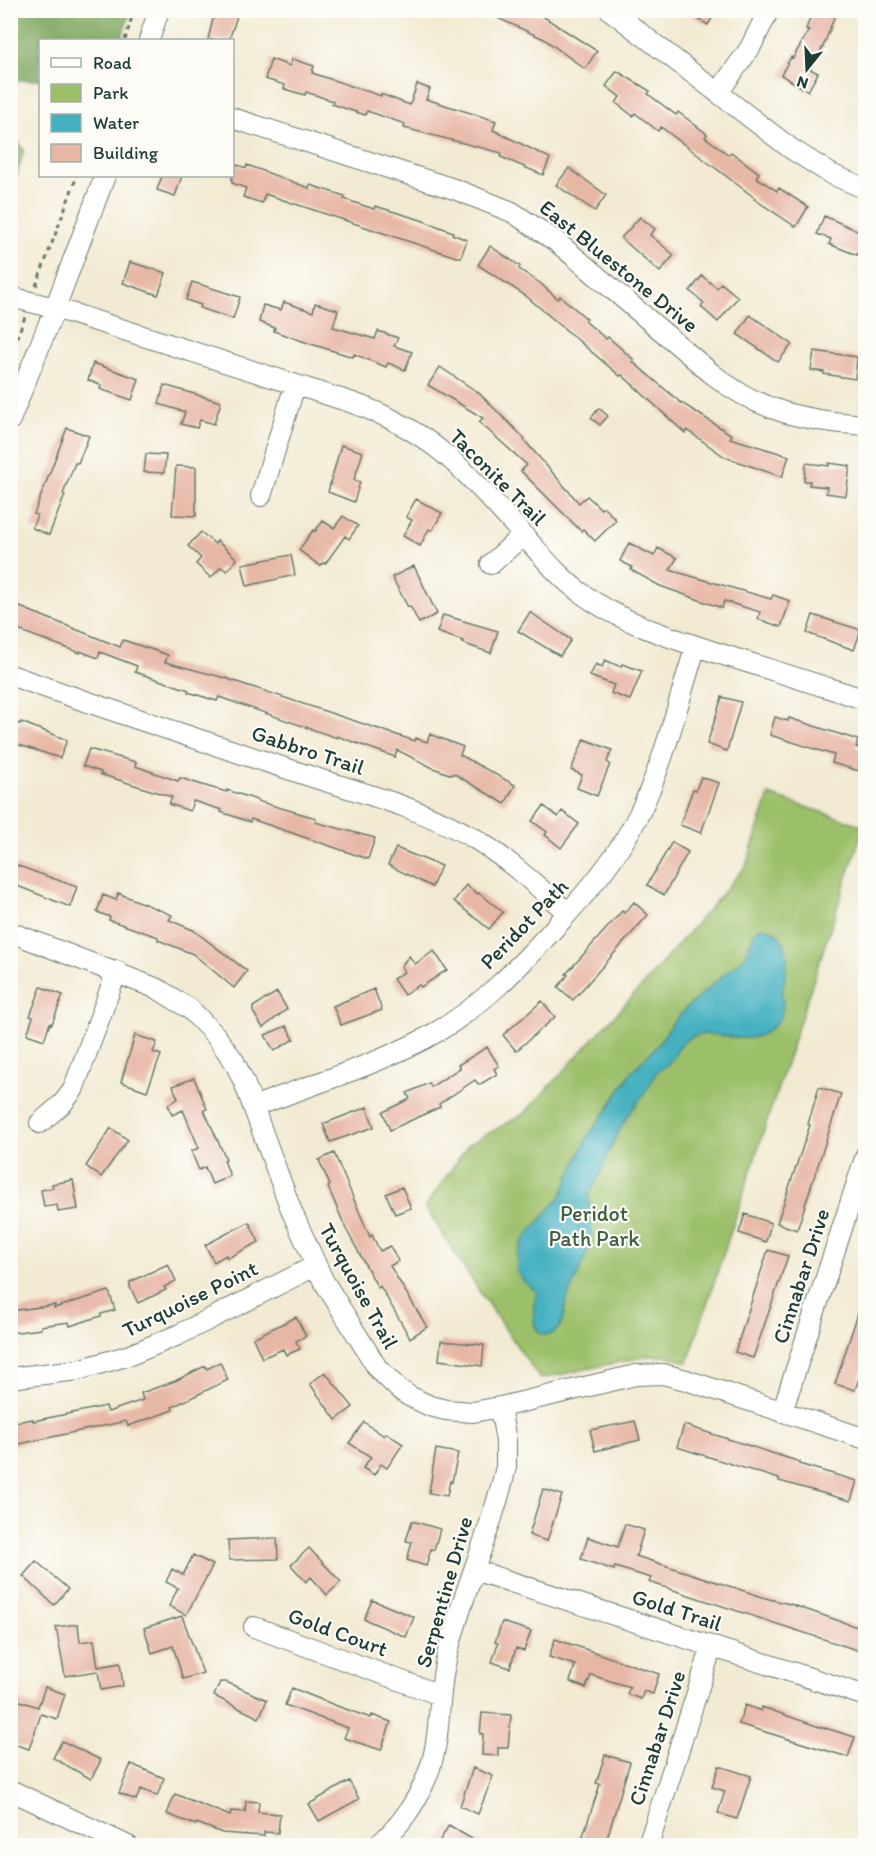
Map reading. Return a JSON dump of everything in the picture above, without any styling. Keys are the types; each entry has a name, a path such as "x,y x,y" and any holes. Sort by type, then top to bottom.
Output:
{"street":[{"path":"150,39 159,10"},
{"path":"610,10 812,162 831,174 866,189"},
{"path":"718,93 750,48 769,10"},
{"name":"East Bluestone Drive","path":"234,119 457,190 512,212 542,230 711,373 737,392 764,406 793,416 818,421 866,425"},
{"path":"10,420 105,177"},
{"name":"Taconite Trail","path":"10,297 55,308 376,411 420,435 458,464 564,578 600,606 642,627 866,700"},
{"path":"261,496 296,385"},
{"path":"491,564 523,535"},
{"name":"Peridot Path","path":"253,1107 390,1056 445,1027 496,988 526,959 606,869 640,812 696,646"},
{"name":"Gabbro Trail","path":"10,675 179,734 391,802 440,821 503,858 568,913"},
{"name":"Turquoise Trail","path":"10,932 117,971 166,993 204,1021 234,1061 288,1203 315,1266 378,1369 399,1389 419,1401 446,1410 472,1412 636,1375 663,1374 866,1439"},
{"path":"40,1123 63,1104 73,1090 117,971"},
{"name":"Cinnabar Drive","path":"782,1412 864,1162"},
{"name":"Turquoise Point","path":"10,1378 78,1370 130,1356 178,1335 315,1266"},
{"name":"Serpentine Drive","path":"376,1845 404,1817 428,1776 433,1760 440,1695 448,1655 506,1467 506,1441 500,1407"},
{"name":"Gold Trail","path":"474,1570 866,1696"},
{"name":"Gold Court","path":"254,1627 440,1695"},
{"name":"Cinnabar Drive","path":"648,1845 712,1646"},
{"path":"10,1790 128,1845"}],"path":[{"path":"125,39 134,10"},
{"path":"10,355 77,177"}],"green space":[{"path":"11,10 131,10 121,39 39,39 39,80 11,80"},
{"path":"11,131 24,150 11,187"},
{"name":"Peridot Path Park","path":"769,795 864,826 688,1362 665,1356 648,1356 540,1379 485,1300 425,1207 469,1144 524,1114 643,985 746,866"}],"water":[{"path":"762,927 772,930 783,940 787,955 782,1013 779,1019 769,1030 756,1037 741,1038 709,1034 691,1037 683,1043 667,1065 656,1072 620,1129 590,1192 589,1246 566,1302 559,1328 554,1333 541,1334 537,1330 534,1318 537,1292 523,1281 517,1272 517,1255 524,1239 561,1196 588,1136 632,1071 657,1046 686,1008 745,956 755,931"}],"building":[{"path":"215,10 239,10 229,39 208,39"},
{"path":"480,10 533,10 597,51 585,69 544,39"},
{"path":"683,10 717,10 708,25"},
{"path":"813,10 837,10 823,47 810,69 818,73 808,91 781,75 809,30 806,29"},
{"path":"271,59 290,66 292,59 314,66 312,73 410,105 417,84 430,89 426,99 496,121 493,130 550,158 543,175 501,157 502,153 404,128 405,124 367,111 365,115 306,92 305,95 284,89 285,85 265,79"},
{"path":"617,71 650,91 648,94 676,115 678,112 707,134 705,137 729,155 731,152 759,173 756,177 777,191 779,188 808,207 796,227 754,199 661,127 658,131 635,113 633,116 616,103 620,97 606,86"},
{"path":"234,164 246,168 247,165 309,188 310,185 345,196 344,199 374,209 375,206 421,220 467,240 461,257 456,257 265,194 262,203 243,197 246,188 232,183"},
{"path":"569,168 606,195 595,211 556,185"},
{"path":"162,177 182,177 175,196 157,190"},
{"path":"824,216 865,234 857,255 829,244 831,239 817,234"},
{"path":"640,217 655,229 650,235 674,255 660,272 621,238"},
{"path":"490,246 520,266 519,269 558,299 560,296 587,319 585,321 606,339 608,337 634,360 633,362 680,402 732,435 730,438 789,456 782,477 725,457 687,430 685,433 622,375 620,376 526,296 478,265"},
{"path":"130,262 166,273 158,295 123,283"},
{"path":"702,276 717,288 721,283 738,297 718,322 701,307 704,303 690,291"},
{"path":"192,282 240,297 233,319 200,308 201,305 186,300"},
{"path":"284,302 313,312 315,303 338,310 333,327 375,339 378,331 398,338 394,346 412,352 405,370 388,363 386,367 354,354 353,357 308,343 274,331 275,328 259,322 263,305 281,310"},
{"path":"750,315 792,344 778,362 737,334"},
{"path":"814,351 857,357 855,379 811,370"},
{"path":"93,363 139,379 132,400 100,389 101,385 88,380"},
{"path":"440,367 479,393 525,439 579,503 587,496 601,509 604,507 616,520 595,541 583,529 581,531 521,471 527,465 479,422 483,418 428,385"},
{"path":"164,385 221,402 214,424 200,420 197,428 181,424 185,412 159,404"},
{"path":"599,408 608,416 600,425 591,418"},
{"path":"67,428 89,436 78,463 75,463 49,535 32,528 37,515 34,514"},
{"path":"341,445 363,452 354,480 360,482 354,502 328,492"},
{"path":"146,454 166,455 164,473 144,472"},
{"path":"806,463 850,466 846,496 826,493 827,487 809,485 810,481 804,481"},
{"path":"176,466 196,467 196,516 172,515"},
{"path":"416,499 442,513 432,531 429,529 420,546 403,536 412,520 406,517"},
{"path":"343,516 358,526 349,539 345,536 325,564 320,566 299,550 313,530 315,531 323,521 334,528"},
{"path":"201,532 215,544 217,541 237,559 227,571 221,567 211,578 196,564 201,558 188,546"},
{"path":"629,543 654,556 658,548 677,558 670,570 771,599 773,595 790,601 781,627 758,619 760,612 724,601 722,608 660,586 631,570 632,567 620,561"},
{"path":"291,555 295,575 247,586 242,564"},
{"path":"414,566 437,614 419,623 392,577"},
{"path":"10,603 120,647 123,640 168,655 165,662 225,678 415,741 416,738 427,742 430,734 463,747 460,755 515,785 505,804 453,773 452,775 433,768 397,750 395,757 219,697 217,701 188,692 189,690 135,672 137,666 100,652 98,658 80,651 80,653 10,627"},
{"path":"530,612 571,640 560,656 518,631"},
{"path":"443,615 498,631 491,653 437,632"},
{"path":"813,615 861,630 854,650 807,633"},
{"path":"605,660 621,667 622,664 642,671 630,700 611,693 614,685 590,676 596,664 602,667"},
{"path":"722,697 741,702 727,751 707,744"},
{"path":"775,717 788,721 789,718 858,740 856,747 866,750 866,773 832,763 834,755 770,735"},
{"path":"10,721 20,724 21,722 67,740 60,758 10,742"},
{"path":"584,739 612,750 607,762 610,764 597,796 577,788 582,775 571,770"},
{"path":"89,749 136,762 135,766 178,781 180,778 227,792 227,790 316,818 315,822 375,838 368,859 251,819 250,822 193,801 190,811 169,804 172,797 100,774 101,772 83,766"},
{"path":"701,777 719,783 701,833 680,825 693,789 696,790"},
{"path":"544,806 558,817 562,811 579,824 561,848 545,835 547,832 532,821"},
{"path":"672,842 688,852 664,895 647,885"},
{"path":"396,848 441,866 432,887 388,865"},
{"path":"10,863 77,887 70,907 10,883"},
{"path":"466,885 503,912 489,929 454,901"},
{"path":"118,893 172,915 169,920 193,930 247,971 234,988 193,954 158,940 158,937 109,920 110,917 97,912 103,895 116,900"},
{"path":"634,902 648,915 573,1000 558,987 568,975 566,974 622,911 624,913"},
{"path":"434,951 447,970 404,995 393,979 404,972 401,966 409,956 415,964"},
{"path":"41,987 63,995 44,1040 27,1034 33,1017 30,1016"},
{"path":"374,989 382,1010 341,1025 333,1006"},
{"path":"277,992 287,1009 263,1028 253,1012 253,1007"},
{"path":"542,1001 555,1017 516,1051 503,1035"},
{"path":"286,1026 294,1039 274,1051 265,1035"},
{"path":"135,1035 157,1042 153,1052 161,1055 147,1091 121,1082"},
{"path":"487,1047 499,1066 494,1069 497,1074 479,1085 475,1080 439,1104 440,1107 390,1130 383,1112 410,1099 407,1093 429,1083 431,1087 460,1068 458,1065"},
{"path":"194,1078 207,1109 204,1110 226,1159 224,1160 230,1176 212,1184 205,1167 199,1170 191,1151 199,1148 183,1110 172,1115 168,1104 178,1099 173,1086"},
{"path":"819,1087 841,1094 797,1230 777,1223 810,1125 808,1124"},
{"path":"367,1107 374,1127 330,1142 323,1124"},
{"path":"111,1128 128,1140 101,1177 86,1166"},
{"path":"334,1153 370,1237 372,1235 380,1251 390,1246 398,1261 390,1266 427,1327 410,1338 380,1286 378,1288 346,1229 328,1187 330,1185 319,1160"},
{"path":"73,1180 78,1209 58,1212 57,1205 44,1207 41,1190 53,1188 52,1184"},
{"path":"402,1187 411,1208 395,1214 386,1194"},
{"path":"745,1214 771,1223 766,1242 739,1233"},
{"path":"249,1222 259,1242 228,1258 226,1255 214,1262 205,1245"},
{"path":"768,1250 788,1256 753,1358 735,1352"},
{"path":"168,1264 176,1281 164,1287 166,1290 138,1303 130,1282"},
{"path":"109,1291 115,1310 101,1314 101,1316 70,1326 69,1322 10,1333 10,1311 55,1305 54,1308"},
{"path":"863,1298 866,1299 866,1371 862,1370 855,1390 835,1384"},
{"path":"296,1317 306,1336 296,1341 300,1349 286,1355 283,1349 262,1358 253,1338"},
{"path":"441,1341 484,1345 482,1366 439,1360"},
{"path":"220,1362 228,1380 172,1407 173,1410 128,1426 126,1421 10,1446 10,1423 33,1419 33,1421 106,1406 108,1412 143,1400 141,1393"},
{"path":"325,1372 353,1407 336,1420 310,1384"},
{"path":"635,1421 640,1440 595,1451 590,1430"},
{"path":"364,1422 384,1436 386,1433 403,1444 387,1468 381,1464 374,1475 363,1468 371,1457 349,1443"},
{"path":"684,1425 857,1481 851,1501 779,1481 779,1479 677,1447"},
{"path":"436,1449 458,1453 447,1496 429,1493"},
{"path":"543,1489 562,1495 547,1541 529,1535"},
{"path":"412,1521 440,1529 434,1550 431,1549 426,1566 407,1560 412,1542 406,1541"},
{"path":"625,1524 644,1530 636,1556 866,1630 866,1653 649,1582 651,1578 615,1567 614,1570 581,1559 588,1537 618,1547"},
{"path":"277,1538 278,1559 229,1560 228,1540"},
{"path":"309,1548 341,1582 327,1595 311,1577 306,1582 291,1565"},
{"path":"193,1555 213,1565 186,1615 169,1606 178,1588 166,1582 172,1569 183,1575"},
{"path":"36,1561 68,1589 54,1605 23,1576"},
{"path":"372,1600 414,1617 406,1637 364,1619"},
{"path":"182,1616 203,1673 183,1679 173,1646 152,1653 144,1628"},
{"path":"502,1622 531,1631 524,1651 516,1648 510,1668 492,1662 498,1643 495,1642"},
{"path":"78,1624 80,1642 94,1640 98,1667 120,1663 123,1686 101,1690 98,1671 65,1676 56,1627"},
{"path":"555,1639 659,1674 653,1694 644,1691 641,1699 627,1694 630,1687 591,1675 586,1688 570,1682 575,1665 549,1657"},
{"path":"220,1682 226,1682 267,1700 259,1718 214,1696"},
{"path":"45,1687 65,1694 57,1719 41,1714 29,1749 10,1743 10,1719 17,1700 38,1707"},
{"path":"292,1688 371,1718 372,1715 391,1722 381,1750 344,1738 348,1728 285,1705"},
{"path":"745,1705 761,1711 762,1707 855,1737 848,1757 739,1724"},
{"path":"482,1713 511,1715 508,1748 498,1748 498,1756 482,1755 483,1734 480,1734"},
{"path":"62,1741 101,1760 91,1779 53,1758"},
{"path":"605,1755 630,1762 605,1845 580,1845 600,1784 596,1783"},
{"path":"131,1764 164,1778 157,1796 141,1789 136,1800 119,1793"},
{"path":"719,1766 751,1776 737,1819 718,1813 725,1791 712,1787"},
{"path":"473,1768 493,1776 478,1814 460,1806"},
{"path":"349,1781 359,1799 319,1821 309,1804"},
{"path":"175,1794 230,1816 231,1811 245,1812 246,1801 259,1802 258,1812 280,1814 278,1833 264,1832 264,1836 222,1833 197,1823 196,1825 167,1814"},
{"path":"449,1825 460,1832 482,1845 437,1845"}]}
